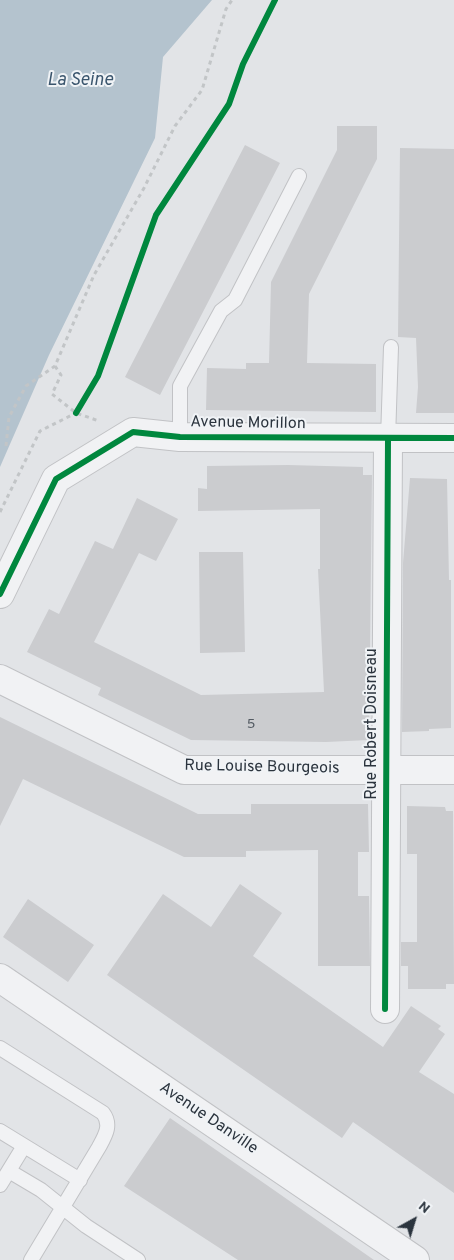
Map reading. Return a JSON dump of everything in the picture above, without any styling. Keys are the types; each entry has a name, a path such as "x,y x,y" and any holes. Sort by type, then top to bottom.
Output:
{"street":[{"name":"Avenue Morillon","path":"0,594 56,479 133,432 180,437 454,438"},
{"name":"Rue Robert Doisneau","path":"385,1009 388,439"},
{"name":"Rue Louise Bourgeois","path":"0,679 184,770 454,770"},
{"name":"Avenue Danville","path":"0,978 415,1260"}],"lane":[{"path":"180,437 180,386 221,310 235,300 299,176"},
{"path":"388,439 391,347"},
{"path":"0,1048 106,1116 108,1124 106,1133 80,1180 31,1260"},
{"path":"0,1131 80,1180"},
{"path":"0,1185 24,1146"},
{"path":"9,1171 41,1190 86,1226 138,1260"}],"path":[{"path":"6,446 9,417 26,386 55,366 94,275 144,188 175,126 202,90 226,9 232,0"},
{"path":"0,512 40,432 76,413 52,394 61,375 55,366"}],"water":[{"name":"La Seine","path":"0,0 212,0 163,57 155,138 49,355 0,467"}],"building":[{"path":"337,126 377,126 377,159 309,294 307,363 376,364 376,412 206,410 207,368 246,369 246,363 269,363 271,282 337,150"},
{"path":"245,145 280,163 160,395 125,377"},
{"path":"400,148 454,149 454,413 416,413 418,387 416,338 398,337"},
{"path":"288,465 363,467 363,475 372,475 369,740 326,742 191,740 98,695 101,688 27,652 49,609 59,614 95,541 113,549 137,498 178,519 156,561 139,553 94,642 201,695 324,692 318,569 320,569 320,509 198,511 198,488 207,489 207,466"},
{"path":"410,478 447,479 449,580 451,580 451,728 402,732 403,563"},
{"path":"199,552 243,552 245,652 200,653"},
{"path":"0,717 198,814 251,814 251,804 368,804 369,852 358,852 358,896 369,896 370,966 318,966 318,850 246,851 246,857 184,857 23,779 0,826"},
{"path":"407,806 445,807 446,811 453,811 454,984 446,984 446,989 408,989 408,966 401,966 401,942 417,942 417,854 407,854"},
{"path":"240,884 282,913 253,956 383,1047 411,1006 441,1026 438,1029 445,1034 419,1072 454,1094 454,1193 353,1122 342,1138 107,975 163,894 211,927"},
{"path":"28,899 94,945 68,982 3,937"},
{"path":"170,1118 374,1260 238,1260 124,1186"}],"cycle path":[{"path":"76,413 98,376 156,215 229,104 243,64 275,0"},
{"path":"0,594 56,479 133,432 180,437 454,438"},
{"path":"385,1009 388,439"}]}
